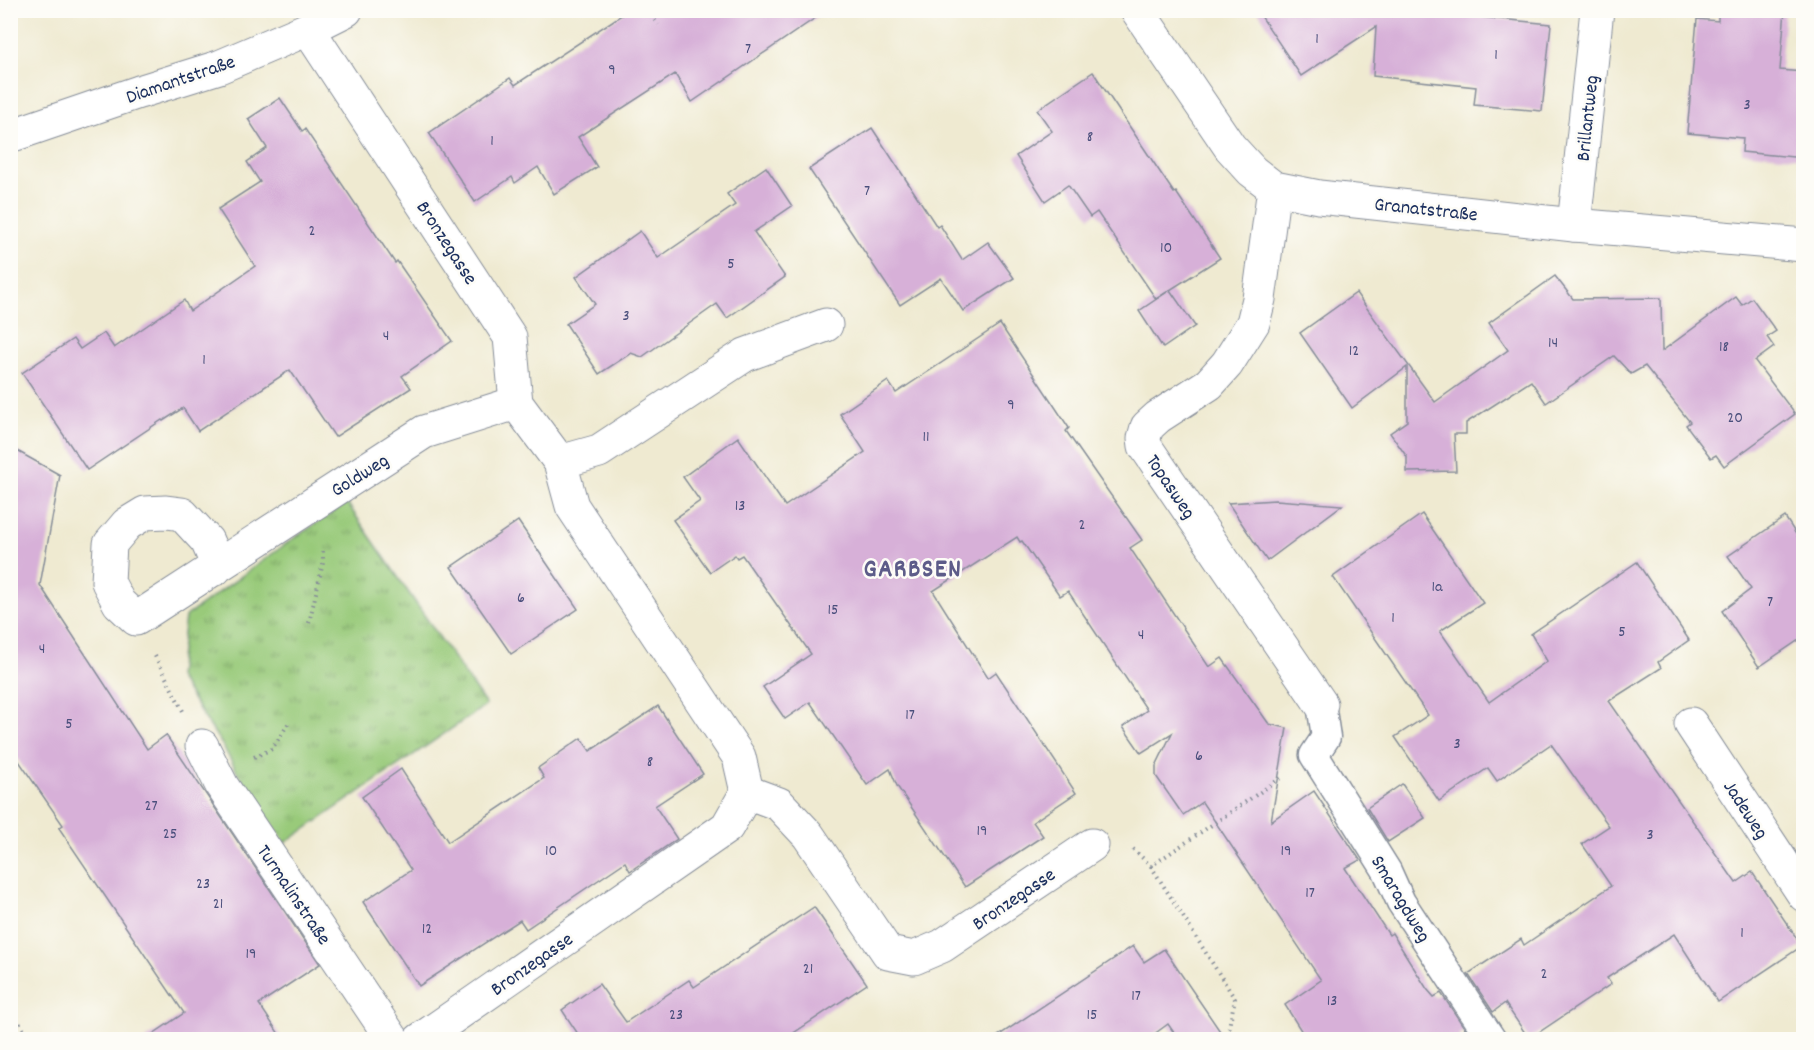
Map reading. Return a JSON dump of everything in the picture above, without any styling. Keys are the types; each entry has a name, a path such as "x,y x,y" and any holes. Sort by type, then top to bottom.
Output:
{"street":[{"name":"Diamantstraße","path":"10,136 219,67 346,10"},
{"name":"Granatstraße","path":"1137,10 1230,147 1252,171 1274,188 1319,197 1574,225 1803,245"},
{"name":"Brillantweg","path":"1574,225 1597,10"},
{"name":"Bronzegasse","path":"308,29 510,337 516,403"},
{"name":"Topasweg","path":"1274,188 1259,299 1253,323 1227,364 1209,384 1158,417 1147,427 1143,438 1145,446 1321,705"},
{"path":"560,462 599,451 745,355 826,325"},
{"path":"516,403 560,462 572,506 739,757 747,792"},
{"name":"Goldweg","path":"136,619 424,432 516,403"},
{"path":"136,619 119,603 108,582 110,544 127,524 145,513 182,514 207,541 214,558 215,569"},
{"name":"Jadeweg","path":"1691,724 1803,895"},
{"name":"Turmalinstraße","path":"202,746 222,786 393,1040"},
{"name":"Bronzegasse","path":"420,1040 727,827 747,792 779,804 808,835 888,953 901,957 914,958 942,946 1092,845"}],"lane":[{"name":"Topasweg","path":"1314,756 1326,737 1321,705"},
{"name":"Smaragdweg","path":"1314,756 1387,871 1401,902 1492,1040"}],"path":[{"path":"648,10 658,25"},
{"path":"309,623 323,563 324,518 318,500"},
{"path":"136,619 202,746"},
{"path":"1151,866 1314,756"},
{"path":"1092,845 1106,840 1118,841 1137,851 1151,866 1235,999 1226,1040"},
{"path":"10,1008 30,1040"}],"green space":[{"path":"347,503 486,705 285,843 239,775 178,677 185,617 294,538"}],"building":[{"path":"629,10 827,10 692,102 675,74 578,137 597,167 554,194 538,167 515,183 512,177 475,202 429,133 510,78 515,85"},
{"path":"1257,10 1469,10 1469,16 1551,24 1542,111 1474,105 1476,87 1373,76 1376,27 1301,76"},
{"path":"1718,10 1785,10 1780,70 1803,72 1803,158 1742,152 1743,138 1687,133 1697,19 1718,21"},
{"path":"1093,72 1220,258 1156,299 1097,212 1090,217 1068,185 1045,201 1016,156 1052,131 1037,110"},
{"path":"280,98 302,131 305,129 395,263 397,261 452,341 402,376 411,388 335,437 290,370 198,431 183,408 87,470 22,373 73,339 80,349 104,333 114,348 184,300 190,311 255,266 218,209 260,182 247,162 267,148 248,119"},
{"path":"872,128 937,227 940,225 962,260 988,242 1014,278 963,311 941,278 900,305 809,169"},
{"path":"766,167 792,206 754,232 785,277 727,318 717,304 642,357 631,353 599,374 566,324 595,304 576,277 640,231 658,258 735,205 727,194"},
{"path":"1555,276 1573,299 1661,298 1662,351 1736,297 1742,305 1752,298 1776,331 1767,337 1774,347 1755,361 1795,414 1724,466 1716,455 1711,458 1686,425 1690,422 1645,366 1631,374 1614,356 1546,403 1531,381 1466,423 1466,434 1454,434 1456,471 1407,472 1407,457 1390,433 1407,421 1407,367 1352,408 1300,333 1356,293 1435,402 1508,350 1489,323"},
{"path":"1170,290 1195,326 1163,348 1139,311"},
{"path":"1000,324 1069,428 1066,431 1142,540 1130,548 1209,667 1222,658 1269,724 1287,728 1271,821 1314,791 1360,860 1345,868 1389,935 1392,933 1427,989 1434,997 1441,993 1466,1030 1459,1035 1462,1040 1307,1040 1285,1005 1321,980 1202,802 1183,815 1156,776 1156,766 1172,733 1141,753 1123,727 1147,710 1068,591 1060,596 1017,537 933,591 988,678 996,672 1076,793 1033,822 1043,836 965,887 897,786 890,769 867,785 810,702 785,719 763,687 811,654 742,555 737,558 735,555 710,572 673,520 700,501 683,477 738,437 785,506 865,452 840,414 888,381 896,393"},
{"path":"10,447 60,475 40,585 147,749 166,735 320,964 259,1004 283,1040 144,1040 184,1013 59,828 63,825 10,748"},
{"path":"1276,500 1342,505 1267,561 1228,503"},
{"path":"1422,514 1483,603 1440,631 1489,702 1547,661 1531,634 1637,562 1689,640 1658,662 1661,668 1609,701 1736,883 1752,872 1802,946 1718,1002 1674,934 1607,978 1611,984 1529,1039 1505,1003 1493,1012 1468,974 1521,939 1524,945 1611,886 1582,844 1609,826 1551,744 1497,781 1488,768 1439,801 1395,737 1428,715 1333,577"},
{"path":"1785,517 1803,545 1803,637 1759,667 1722,611 1751,589 1728,556"},
{"path":"518,521 578,609 511,654 451,567"},
{"path":"658,706 703,774 655,806 677,839 630,871 625,862 526,929 520,920 419,986 363,902 411,870 362,797 401,769 448,842 544,778 538,768 581,738 590,751"},
{"path":"1402,784 1425,818 1388,842 1367,808"},
{"path":"814,907 867,984 783,1040 582,1040 562,1010 599,984 626,1022 689,980 694,987"},
{"path":"1133,946 1144,962 1164,949 1226,1040 1179,1040 1168,1024 1146,1040 992,1040"}],"district":[{"name":"GARBSEN","path":"913,567"}]}
